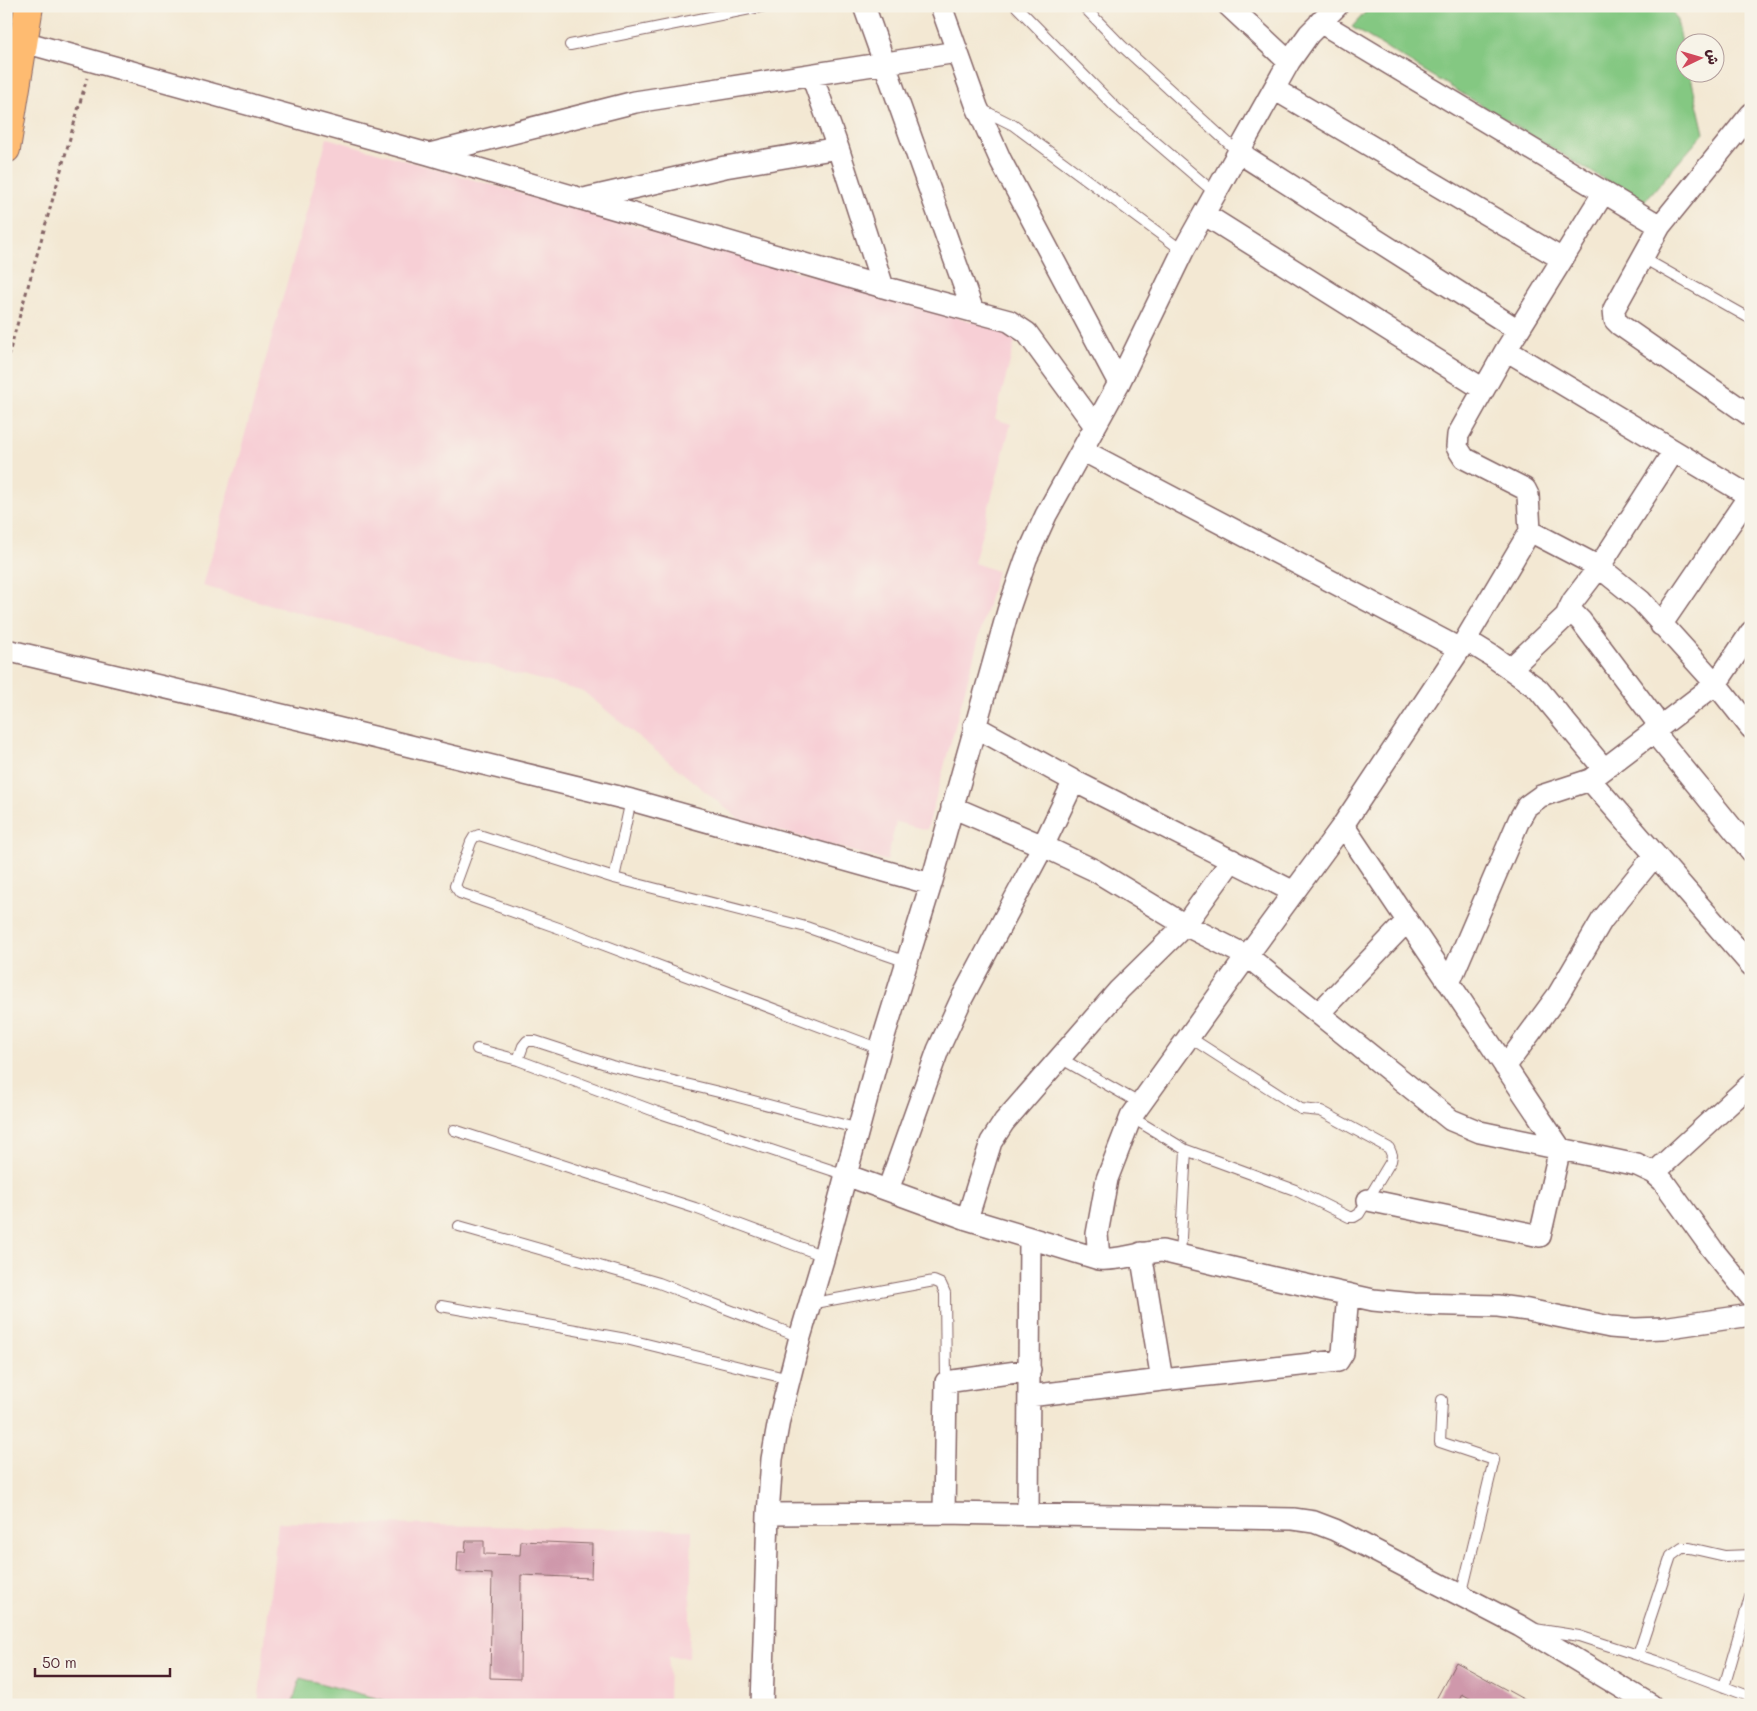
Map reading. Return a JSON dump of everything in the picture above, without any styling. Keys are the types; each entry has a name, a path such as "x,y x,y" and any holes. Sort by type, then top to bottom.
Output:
{"main road":[{"path":"6,149 29,6"}],"street":[{"path":"864,6 973,311"},
{"path":"941,6 977,107 1001,161 1119,383"},
{"path":"1229,6 1289,62"},
{"path":"762,1705 768,1514 772,1459 789,1380 880,1049 931,884 974,726 1008,611 1026,559 1046,515 1119,383 1183,251 1289,62 1309,34 1337,6"},
{"path":"1320,22 1660,226"},
{"path":"24,42 428,154 1009,322 1027,333 1095,426"},
{"path":"428,154 634,102 812,76 957,52"},
{"path":"812,76 838,148 883,287"},
{"path":"1274,89 1562,259"},
{"path":"1751,114 1660,226 1614,309 1615,320 1620,325 1751,416"},
{"path":"585,199 725,167 838,148"},
{"path":"1238,152 1518,330"},
{"path":"1100,1259 1097,1234 1108,1179 1136,1111 1343,825 1463,644 1530,531 1528,494 1525,489 1464,458 1457,447 1458,435 1518,330 1604,192"},
{"path":"1204,214 1483,389"},
{"path":"1506,350 1750,497 1661,625"},
{"path":"1082,450 1463,644 1510,669 1538,689 1597,775 1656,855 1751,964"},
{"path":"1510,669 1566,616 1573,601 1599,567 1674,450"},
{"path":"1530,531 1599,567 1640,601 1716,684 1751,728"},
{"path":"1569,610 1581,621 1656,729 1751,851"},
{"path":"1449,983 1519,820 1527,806 1541,796 1597,775 1716,684 1751,632"},
{"path":"6,650 631,800 931,884"},
{"path":"974,726 1074,781 1294,892"},
{"path":"888,1190 938,1050 962,998 1043,846 1074,781"},
{"path":"952,807 1094,870 1185,925 1247,956 1451,1120 1480,1132 1637,1165 1654,1173 1663,1181 1712,1249 1751,1297"},
{"path":"1343,825 1560,1148 1540,1236 1368,1200"},
{"path":"1505,1067 1558,995 1602,920 1656,855"},
{"path":"967,1219 991,1142 1004,1122 1119,990 1185,925 1232,860"},
{"path":"1319,1013 1407,921"},
{"path":"1654,1173 1751,1084"},
{"path":"846,1175 967,1219 1100,1259 1111,1260 1141,1253 1162,1251 1373,1300 1414,1304 1498,1306 1528,1310 1610,1327 1635,1329 1663,1328 1751,1315"},
{"path":"1028,1514 1030,1238"},
{"path":"1141,1253 1162,1380"},
{"path":"1030,1396 1338,1361 1343,1353 1348,1294"},
{"path":"944,1513 946,1382 1030,1370"},
{"path":"768,1514 1028,1514 1293,1519 1314,1522 1335,1530 1520,1626 1651,1705"}],"lane":[{"path":"570,44 764,6"},
{"path":"1016,6 1116,108 1177,163 1215,193"},
{"path":"1084,6 1122,46 1238,152"},
{"path":"977,107 1013,125 1183,251"},
{"path":"1643,258 1751,319"},
{"path":"614,878 631,800"},
{"path":"880,1049 567,931 460,893 455,886 471,842 474,837 479,835 614,878 806,927 907,962"},
{"path":"1060,1058 1136,1111 1186,1150 1295,1190 1349,1217 1359,1214 1391,1162 1392,1155 1389,1148 1321,1110 1301,1109 1189,1037"},
{"path":"518,1060 527,1041 535,1041 612,1066 859,1129"},
{"path":"477,1049 518,1060 657,1112 846,1175"},
{"path":"454,1130 695,1208 824,1256"},
{"path":"1180,1255 1186,1150"},
{"path":"459,1226 659,1283 800,1337"},
{"path":"809,1304 934,1282 941,1284 945,1293 946,1382"},
{"path":"441,1306 626,1338 789,1380"},
{"path":"1442,1400 1440,1442 1494,1460 1461,1596"},
{"path":"1638,1655 1672,1556 1676,1551 1682,1548 1690,1548 1725,1556 1751,1556"},
{"path":"1724,1687 1751,1594"},
{"path":"1520,1626 1579,1636 1751,1696"}],"path":[{"path":"6,364 92,60"}],"shaded area":[{"path":"327,138 1017,334 995,419 1011,424 974,563 997,571 927,830 896,822 887,861 740,820 584,692 203,586"},
{"path":"278,1522 692,1530 689,1657 669,1657 668,1705 258,1705"}],"green space":[{"path":"1371,6 1666,6 1676,17 1680,32 1674,32 1674,82 1692,82 1704,133 1643,203 1352,27"},
{"path":"300,1678 402,1705 292,1705"}],"building":[{"path":"466,1541 484,1541 484,1554 520,1555 521,1541 592,1544 591,1578 521,1575 520,1679 490,1678 492,1574 457,1572 458,1552 465,1552"},
{"path":"1456,1662 1534,1705 1482,1705 1462,1694 1457,1705 1433,1705"}]}
